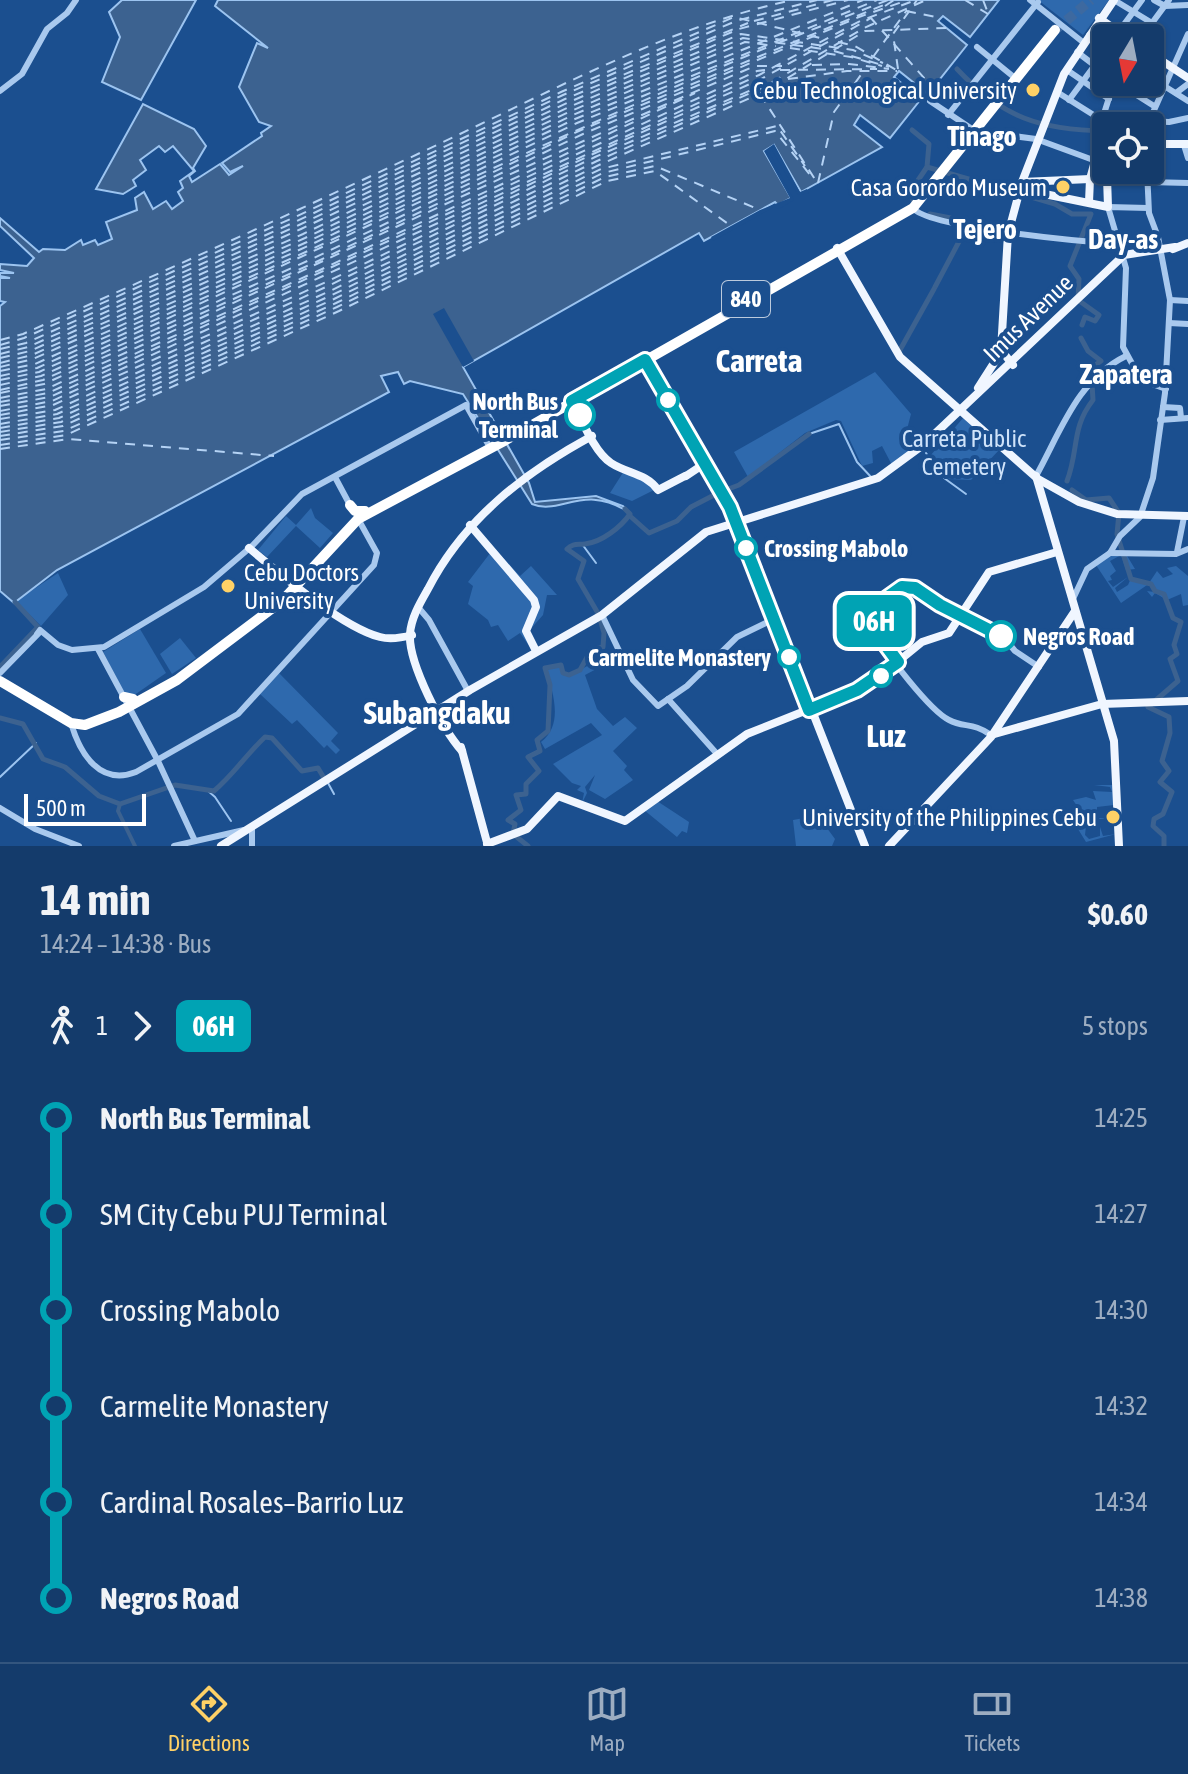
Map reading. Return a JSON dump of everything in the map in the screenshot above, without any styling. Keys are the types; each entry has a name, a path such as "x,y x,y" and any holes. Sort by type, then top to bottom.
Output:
{"highway":[{"name":"840","path":"72,722 95,723 181,678 294,584 355,517 505,438 914,206 1058,24"},
{"path":"0,676 72,722"}],"main road":[{"path":"221,846 468,691 600,616 697,538 737,522 875,480 912,454 963,407 1000,352 1008,232 1038,139 1067,70 1113,0"},
{"path":"1099,19 1105,24"},
{"path":"1164,62 1188,79"},
{"path":"1164,144 1186,145"},
{"path":"1089,202 1092,173"},
{"path":"1020,190 1090,179"},
{"path":"1020,190 1108,207 1107,184"},
{"path":"1123,255 1159,253 1188,243"},
{"path":"839,250 899,356 963,407 1036,479 1079,502 1119,514 1186,516"},
{"path":"1123,255 1159,253"},
{"name":"Imus Avenue","path":"963,407 1012,365 1123,255"},
{"path":"1000,352 1012,365"},
{"path":"646,358 737,522 864,846"},
{"path":"572,399 607,460 648,478 658,490 685,476"},
{"path":"460,749 437,710 416,662 411,634 419,608 453,548 471,527 541,465 592,436"},
{"path":"1036,479 1115,742 1119,846"},
{"path":"471,527 536,604 526,631 536,651"},
{"path":"252,548 294,584 365,628 388,638 411,634"},
{"path":"416,662 460,749 488,845 527,829 558,796 625,821 755,730 857,690 896,662 918,640 944,632 962,614 978,579 990,567 1057,550"},
{"path":"890,845 993,734 1075,611"},
{"path":"993,734 1104,704 1188,701"},
{"path":"961,770 1012,707"},
{"path":"213,846 248,831"}],"street":[{"path":"0,91 22,74 47,29 67,13 76,0"},
{"path":"1113,0 1152,23 1168,3"},
{"path":"1123,24 1142,0"},
{"path":"1154,0 1188,5"},
{"path":"948,115 1034,2 1058,24 1092,44"},
{"path":"1188,34 1164,86 1188,101"},
{"path":"1084,42 1092,59"},
{"path":"977,47 1018,76"},
{"path":"1069,100 1092,69"},
{"path":"1067,70 1109,99"},
{"path":"1176,93 1188,79"},
{"path":"1057,92 1092,114"},
{"path":"1105,112 1110,96"},
{"path":"1138,96 1154,106"},
{"path":"1152,112 1159,96"},
{"path":"930,101 976,131 1092,142"},
{"path":"1164,122 1188,118"},
{"path":"1186,145 1188,158"},
{"path":"1164,182 1188,183"},
{"path":"1072,601 1087,569 1110,553 1119,538 1140,517 1153,478 1166,389 1170,300 1148,208 1148,184"},
{"path":"914,206 921,215 1008,232 1082,240 1123,255"},
{"path":"1148,208 1108,207 1123,255 1123,341 1126,356 1141,380 1166,389"},
{"path":"1170,300 1188,301"},
{"path":"1169,323 1188,324"},
{"path":"1036,479 1072,407 1092,379 1126,356"},
{"path":"0,676 39,632 62,650 98,651 204,587 252,548 300,499 466,405 490,445"},
{"path":"1160,420 1185,418 1180,408 1163,407"},
{"path":"252,548 299,496 400,443"},
{"path":"72,722 92,760 103,770 124,773 156,761 233,714 376,561 375,549 335,479"},
{"path":"1177,550 1186,516"},
{"path":"1110,553 1188,549"},
{"path":"993,734 973,721 950,717 896,662 876,632 874,619 881,602 896,590 915,588 998,633 1013,653 1038,669"},
{"path":"419,608 468,691"},
{"path":"600,616 637,686 658,706 687,686 737,637 775,618"},
{"path":"98,651 199,842"},
{"path":"668,699 718,755"},
{"path":"0,808 30,827 66,844 79,846"},
{"path":"174,846 248,831 252,846"}],"green space":[{"path":"1038,0 1109,0 1083,35"},
{"path":"875,372 911,414 905,437 914,451 893,467 882,446 872,451 873,463 862,466 841,421 836,420 805,433 748,477 734,452"},
{"name":"Carreta Public Cemetery","path":"964,417 1000,449 971,480 946,479 930,456"},
{"path":"624,471 642,478 654,490 632,501 610,493"},
{"path":"311,508 315,518 333,533 320,548 296,526 267,557 258,550 286,516 296,525"},
{"path":"494,548 520,576 531,566 557,595 547,595 543,615 528,632 532,650 520,633 508,641 498,625 491,627 488,620 468,604 473,586 468,582"},
{"path":"1115,553 1126,554 1135,569 1126,570 1121,555 1110,561 1116,571 1110,576 1112,580 1108,581 1113,587 1128,577 1115,588 1117,592 1128,585 1131,578 1149,583 1157,571 1163,578 1173,574 1167,568 1176,566 1188,576 1188,605 1183,606 1181,594 1167,600 1155,593 1152,597 1147,591 1154,592 1150,583 1121,603 1096,565"},
{"path":"58,573 68,595 41,626 16,601"},
{"path":"140,629 166,673 133,696 125,694 103,652"},
{"path":"180,638 196,658 172,674 160,654"},
{"path":"600,659 602,666 585,675 597,709 613,726 625,717 637,728 613,751 627,766 624,770 633,780 605,799 589,790 595,775 585,787 587,793 582,803 584,793 577,790 581,786 572,783 553,764 602,735 591,723 545,749 541,742 548,735 555,718 546,670 560,666 563,675 569,676"},
{"path":"279,673 338,733 331,741 340,750 336,754 327,745 324,748 297,720 292,724 260,694"},
{"path":"1094,785 1116,785 1114,818 1114,805 1097,807 1097,818 1111,818 1099,819 1098,826 1086,826 1085,835 1089,839 1100,836 1100,827 1103,836 1116,834 1086,842 1078,829 1077,806 1073,800 1086,797 1096,800 1093,791 1112,792 1110,787"},
{"path":"657,801 689,822 687,833 682,831 677,837 644,810"},
{"path":"812,810 816,824 824,824 835,839 832,846 796,846 793,820 804,818 803,812"}],"shaded area":[{"path":"122,0 196,0 141,100 102,82 120,37 109,12"},
{"path":"218,0 999,0 970,37 943,16 938,21 967,45 928,94 899,71 894,77 921,99 890,138 860,115 854,125 882,147 801,192 774,145 764,151 791,198 778,205 775,202 704,241 699,233 463,367 529,483 535,502 596,496 623,506 630,513 599,500 542,507 532,504 463,394 410,381 404,384 398,372 381,376 389,392 57,570 14,603 0,591 0,306 5,302 0,301 0,278 10,278 0,276 0,273 14,273 0,270 0,264 27,266 34,258 0,226 0,218 39,252 43,249 65,250 81,240 83,245 95,240 98,245 112,239 106,222 137,210 135,198 144,192 153,209 166,201 172,209 183,201 178,192 183,188 180,181 194,171 173,146 165,152 159,146 140,160 146,170 133,180 136,186 123,194 96,189 143,104 194,129 206,146 193,168 195,171 189,176 192,182 220,164 229,175 243,166 230,172 222,163 262,136 261,133 271,126 259,122 239,87 257,43 268,48 215,6"}],"pier":[{"path":"774,144 800,192 807,189 809,193 798,195 772,150 769,152 794,200 779,209 774,207 713,241 711,237 760,210 790,198 764,151"},
{"path":"444,308 474,361 463,367 433,314"}],"waterway":[{"path":"957,69 990,99 1024,118 1061,128 1092,130"},
{"path":"912,130 929,144 927,167 910,192 915,205"},
{"path":"927,167 1055,204 1072,214 1091,214 1070,266 1079,279 1078,300 1099,315 1095,321 1085,317 1082,325"},
{"path":"930,214 956,219 963,234 935,287"},
{"path":"900,350 934,289"},
{"path":"1067,481 1081,420 1093,400 1091,368 1101,361 1088,351 1081,338"},
{"path":"809,434 839,424 857,462 872,478"},
{"path":"630,516 649,533 677,521 691,507 739,485 809,434"},
{"path":"926,453 944,478 966,494"},
{"path":"1072,490 1086,500 1109,498 1119,513 1117,534 1131,579 1151,584 1155,591 1164,594 1173,618 1181,622 1174,645 1177,654 1170,659 1178,681 1148,707 1169,717 1170,733 1162,761 1169,771 1160,782 1172,792 1163,814 1154,819 1153,826 1164,836 1164,846"},
{"path":"599,615 578,579 584,561 567,549 573,545 591,543 610,533 630,514 625,509"},
{"path":"582,544 596,563"},
{"path":"0,667 38,627 15,602"},
{"path":"528,846 513,834 515,824 508,820 521,810 516,795 526,794 526,784 539,771 528,757 540,751 537,740 548,731 550,685 545,668 561,665 563,673 569,675 580,670 591,650 603,647 604,633 600,619"},
{"path":"0,718 23,724 43,759 65,767 99,796 120,804 175,785 214,791 265,737 272,738 302,771 318,768 324,778"},
{"path":"0,777 36,743"},
{"path":"328,783 334,794"},
{"path":"207,790 231,821"},
{"path":"120,804 118,811 135,846"}],"ferry route":[{"path":"0,340 23,334 232,240 613,61 702,26 793,0"},
{"path":"0,349 26,343 297,221 563,95 736,21 817,0"},
{"path":"754,21 833,0"},
{"path":"0,358 30,351 301,229 567,103 739,29 848,0"},
{"path":"0,376 37,368 308,246 575,119 863,0"},
{"path":"0,380 39,372 310,250 577,123 877,0"},
{"path":"778,43 888,0"},
{"path":"885,6 894,0"},
{"path":"0,393 44,384 316,262 583,134 859,17 908,0"},
{"path":"0,411 52,401 759,75 860,21 916,0"},
{"path":"898,69 893,34 917,0"},
{"path":"0,424 57,414 330,291 597,161 764,87 864,28 926,0"},
{"path":"965,0 988,14"},
{"path":"983,0 988,13"},
{"path":"0,390 43,380 314,258 581,130 886,4"},
{"path":"873,57 907,10"},
{"path":"906,11 941,18"},
{"path":"0,345 24,338 295,217 561,92 734,17 824,39"},
{"path":"870,17 933,88"},
{"path":"0,415 53,405 326,282 593,154 761,79 871,18"},
{"path":"0,354 28,347 299,225 565,99 748,23"},
{"path":"0,428 59,418 332,295 599,165 766,91 865,31 946,28"},
{"path":"0,363 32,355 303,234 569,107 741,34 853,50 883,63"},
{"path":"0,367 33,359 305,238 571,111 743,38 823,49"},
{"path":"0,371 35,364 307,242 573,115 745,42 776,46"},
{"path":"838,42 855,46 898,71"},
{"path":"0,385 41,376 494,168 768,47"},
{"path":"790,48 851,57 882,66"},
{"path":"834,51 889,67"},
{"path":"812,65 849,64 889,69"},
{"path":"0,398 46,389 488,184 755,66 782,66"},
{"path":"780,70 877,69"},
{"path":"0,406 50,397 757,71 765,70"},
{"path":"788,79 847,71 897,71"},
{"path":"818,183 834,112 863,72"},
{"path":"0,419 55,410 328,286 595,157 770,82"},
{"path":"0,402 48,393 320,270 695,93"},
{"path":"760,94 818,184"},
{"path":"0,432 61,422 334,299 601,169 777,126 805,166"},
{"path":"0,436 63,426 336,303 603,173 775,131 811,176"},
{"path":"0,440 64,431 337,307 605,177 655,166 760,210"},
{"path":"0,445 66,435 339,311 607,181 655,171 731,226"},
{"path":"0,449 68,439 274,456"}],"tunnel":[{"path":"1055,30 1091,0"}],"bus line":[{"name":"06H","path":"580,415 572,401 645,360 730,507 809,710 857,690 898,662 876,632 874,619 881,602 900,588 915,588 940,605 1001,636"}],"place":[{"name":"Cebu Technological University","path":"1033,90"},
{"name":"Casa Gorordo Museum","path":"1063,187"},
{"name":"North Bus Terminal","path":"580,415"},
{"name":"Crossing Mabolo","path":"746,548"},
{"name":"Cebu Doctors University","path":"228,586"},
{"name":"Negros Road","path":"1001,636"},
{"name":"Carmelite Monastery","path":"789,657"},
{"name":"University of the Philippines Cebu","path":"1113,817"}],"district":[{"name":"Tinago","path":"982,136"},
{"name":"Tejero","path":"985,229"},
{"name":"Day-as","path":"1123,239"},
{"name":"Carreta","path":"759,360"},
{"name":"Zapatera","path":"1126,374"},
{"name":"Subangdaku","path":"437,712"},
{"name":"Luz","path":"886,735"}]}
